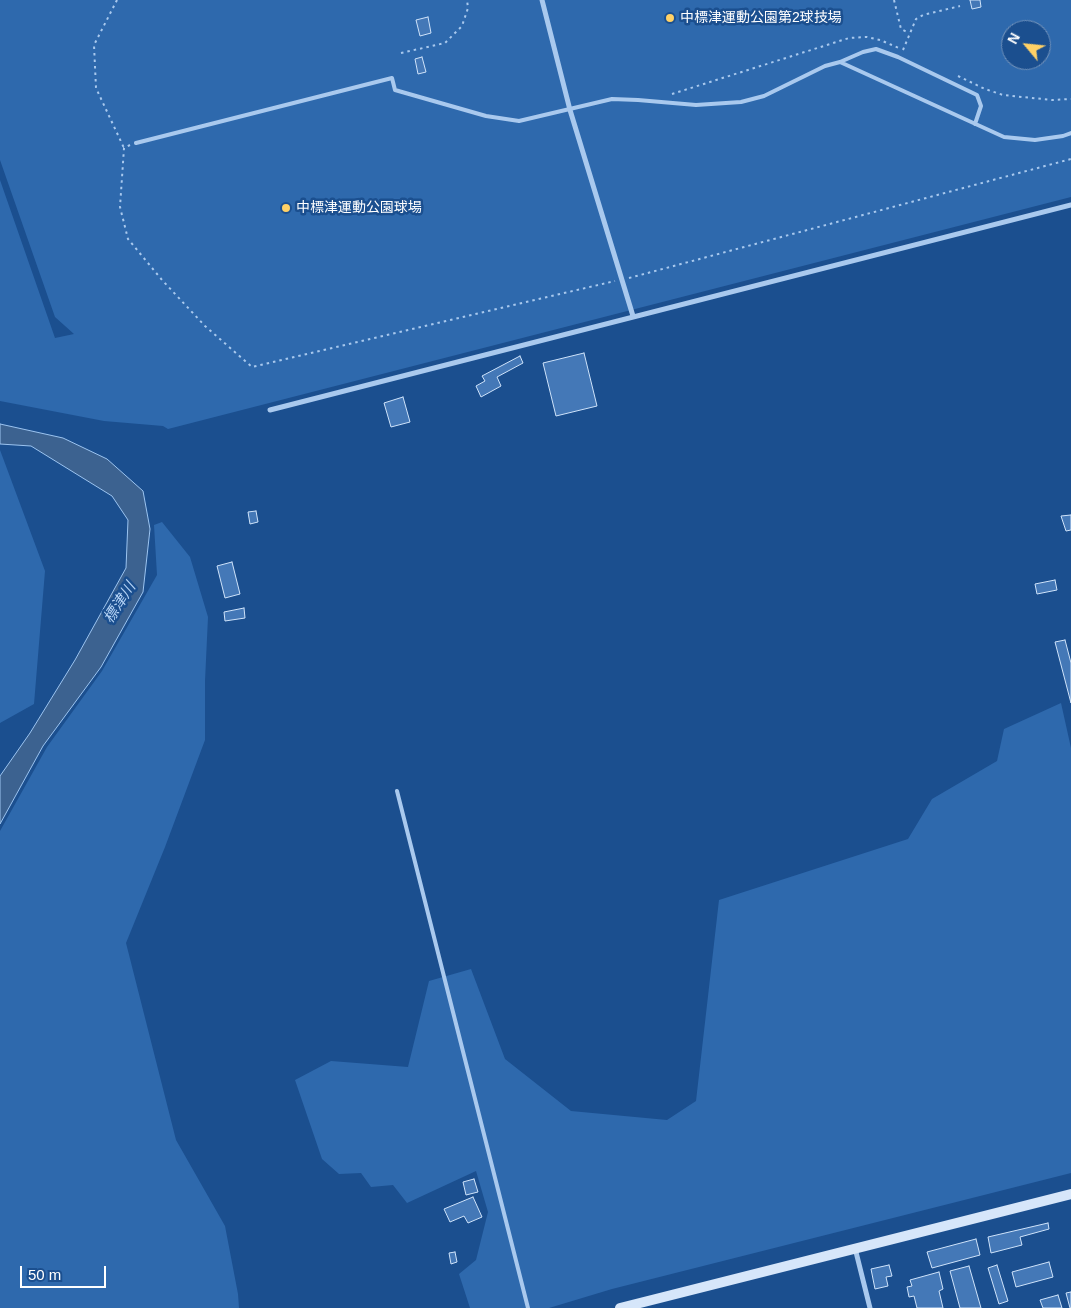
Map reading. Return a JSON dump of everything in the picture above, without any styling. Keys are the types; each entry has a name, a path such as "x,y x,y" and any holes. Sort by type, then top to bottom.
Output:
{"street":[{"path":"542,0 570,110 633,316"},
{"path":"270,410 1071,205"},
{"path":"620,1308 1071,1194"},
{"path":"855,1248 870,1308"}],"lane":[{"path":"136,143 392,78 395,90 486,116 519,121 612,100 638,100 696,105 740,102 764,96 825,66 876,49 898,56 977,95 981,106 975,124"},
{"path":"840,62 1004,137 1035,140 1071,133"},
{"path":"397,791 528,1308"}],"path":[{"path":"117,0 94,45 96,88 124,148 120,207 128,239 162,280 205,326 252,367 622,279 1071,159"},
{"path":"401,53 445,43 462,26 468,8 467,0"},
{"path":"894,0 901,29 910,33"},
{"path":"903,50 916,19 923,15 960,6"},
{"path":"124,148 136,143"}],"shaded area":[{"path":"0,0 1071,0 1071,197 168,429 163,426 104,421 0,401 0,180 55,338 74,334 55,317 0,160"},
{"path":"0,450 45,571 34,704 0,723"},
{"path":"162,522 190,557 208,617 205,740 165,847 126,943 176,1140 225,1226 239,1308 0,1308 0,831 47,747 102,671 157,575 154,525"},
{"path":"1061,703 1071,748 1071,1173 612,1289 549,1308 470,1308 459,1274 476,1260 488,1212 476,1171 407,1203 393,1185 371,1187 361,1173 339,1174 322,1159 295,1080 331,1061 408,1067 429,981 471,969 505,1059 571,1111 667,1120 696,1101 719,900 908,839 932,799 997,761 1004,729"}],"water":[{"name":"標津川","path":"0,424 63,438 107,459 143,491 150,529 143,592 101,667 43,746 0,824 0,776 30,733 75,660 126,568 128,520 112,496 31,446 0,444"}],"building":[{"path":"970,0 980,0 981,7 972,9"},
{"path":"428,17 431,33 420,36 416,20"},
{"path":"422,57 426,72 418,74 415,59"},
{"path":"584,353 597,406 556,416 543,363"},
{"path":"520,356 523,363 497,377 501,386 481,397 476,386 485,381 482,376"},
{"path":"403,397 410,422 391,427 384,403"},
{"path":"256,511 258,522 250,524 248,512"},
{"path":"1071,515 1071,530 1066,531 1061,516"},
{"path":"232,562 240,594 225,598 217,566"},
{"path":"1055,580 1057,590 1037,594 1035,584"},
{"path":"244,608 245,618 225,621 224,612"},
{"path":"1065,640 1071,663 1071,703 1055,642"},
{"path":"474,1179 478,1192 466,1195 463,1182"},
{"path":"473,1197 482,1217 468,1223 464,1216 450,1222 444,1209"},
{"path":"1048,1223 1049,1229 1020,1237 1022,1245 991,1253 988,1237"},
{"path":"976,1239 980,1255 932,1268 927,1252"},
{"path":"455,1252 457,1262 451,1264 449,1253"},
{"path":"1049,1262 1053,1277 1016,1287 1012,1272"},
{"path":"889,1265 892,1276 886,1277 888,1286 875,1289 871,1269"},
{"path":"997,1265 1008,1301 999,1304 988,1268"},
{"path":"969,1266 981,1308 960,1308 950,1271"},
{"path":"939,1272 943,1289 939,1291 943,1308 917,1308 914,1296 909,1297 907,1287 912,1286 910,1280"},
{"path":"1071,1292 1071,1308 1070,1308 1066,1293"},
{"path":"1058,1295 1062,1308 1043,1308 1040,1300"}],"place":[{"name":"中標津運動公園第2球技場","path":"670,18"},
{"name":"中標津運動公園球場","path":"286,208"}]}
